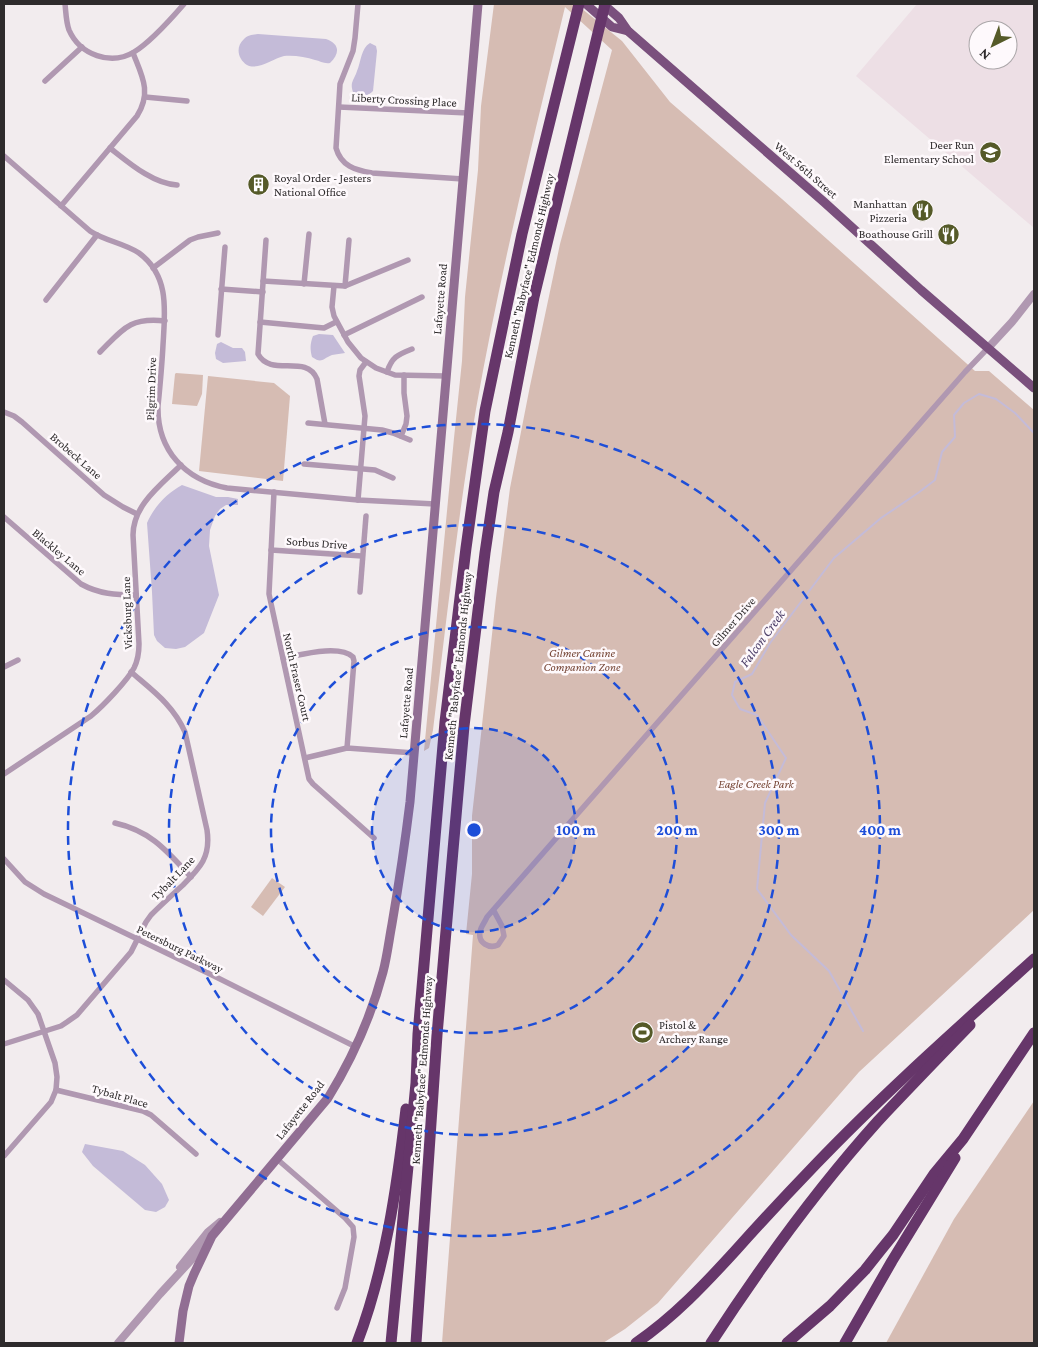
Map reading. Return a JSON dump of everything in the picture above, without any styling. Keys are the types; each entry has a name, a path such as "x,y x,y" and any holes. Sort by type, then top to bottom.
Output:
{"highway":[{"name":"Kenneth \"Babyface\" Edmonds Highway","path":"391,1343 416,1083 418,1034 447,702 485,411 522,234 579,4"},
{"name":"Kenneth \"Babyface\" Edmonds Highway","path":"416,1343 437,1035 464,726 484,553 494,492 533,305 604,4"},
{"path":"636,1343 660,1325 698,1291 862,1117 940,1043 1034,959"},
{"path":"711,1343 785,1237 856,1146 1034,959"},
{"path":"787,1343 830,1306 865,1270 893,1235 934,1174 962,1139 1034,1033"},
{"path":"357,1343 371,1299 387,1233 401,1154 418,1034"},
{"path":"845,1343 892,1261 954,1160 962,1139"}],"main road":[{"name":"Lafayette Road","path":"179,1343 183,1311 189,1286 212,1236 328,1098 356,1048 383,971 400,876 410,802 478,4"},
{"name":"West 56th Street","path":"586,4 612,27 628,31"},
{"name":"West 56th Street","path":"604,4 619,18 628,31 1034,388"}],"street":[{"path":"65,4 66,21 75,40 92,54 105,58 121,57 133,53 142,47 184,4"},
{"path":"358,4 353,51 340,84 336,148 342,160 353,168 372,173 463,178"},
{"path":"45,81 82,47"},
{"path":"61,206 137,116 142,107 145,97 144,83 133,53"},
{"path":"145,97 187,101"},
{"name":"Liberty Crossing Place","path":"339,107 468,114"},
{"path":"110,148 145,173 168,185 177,185"},
{"name":"Pilgrim Drive","path":"4,157 90,231 131,248 153,268 164,290 166,306 158,406 159,420 165,442 181,466 194,476 211,484 227,488 358,500 435,504"},
{"path":"153,268 190,240 218,234"},
{"path":"304,284 308,234"},
{"path":"46,300 97,235"},
{"path":"266,240 258,352 264,362 272,365 310,369 316,378 325,424"},
{"path":"345,286 349,240"},
{"path":"218,334 224,247"},
{"path":"263,281 345,286 408,260"},
{"path":"334,286 332,312 336,322 351,346 366,362 387,372 404,375 446,376"},
{"path":"221,289 262,292"},
{"path":"988,348 1034,294"},
{"path":"344,335 422,297"},
{"path":"100,352 122,330 132,324 145,320 165,321"},
{"path":"260,322 324,328 336,322"},
{"name":"Gilmer Drive","path":"494,910 502,926 504,936 498,945 491,947 482,942 480,936 480,929 487,917 964,372 988,348"},
{"path":"387,372 389,364 393,359 399,354 412,349"},
{"path":"358,500 365,416 359,376 360,370 366,362"},
{"path":"401,436 407,416 404,401 404,375"},
{"name":"Brobeck Lane","path":"4,412 22,422 104,495 137,514"},
{"path":"308,423 388,431 410,440"},
{"path":"304,464 375,470 393,478"},
{"path":"137,514 147,500 181,466"},
{"name":"North Fraser Court","path":"274,492 269,594 310,779 313,784 374,838"},
{"name":"Vicksburg Lane","path":"4,774 91,716 131,672 136,663 139,652 133,529 137,514"},
{"path":"360,592 366,516"},
{"name":"Blackley Lane","path":"4,517 81,584 96,591 111,594 136,595"},
{"name":"Sorbus Drive","path":"271,550 362,556"},
{"path":"283,658 324,650 347,653 352,656 354,661 347,748"},
{"path":"4,667 18,660"},
{"name":"Tybalt Lane","path":"4,1044 65,1024 77,1015 129,955 151,915 191,877 205,859 209,840 186,735 178,717 168,705 131,672"},
{"path":"305,758 347,748 414,753"},
{"path":"115,823 131,827 151,838 166,850 191,877"},
{"name":"Petersburg Parkway","path":"4,859 25,882 38,891 212,975 356,1048"},
{"path":"4,980 33,1006 38,1014 57,1071 56,1090 48,1106 4,1156"},
{"name":"Tybalt Place","path":"56,1090 143,1111 151,1115 196,1154"},
{"path":"277,1158 353,1226 354,1237 345,1288 337,1308"},
{"path":"118,1343 160,1294 208,1232 231,1213"},
{"path":"160,1294 201,1251 212,1236"}],"shaded area":[{"name":"Deer Run Elementary School","path":"917,4 1034,4 1034,228 856,76"},
{"path":"258,34 326,39 336,46 336,56 330,63 304,57 284,56 261,65 247,65 241,60 239,46 246,38"},
{"path":"370,43 376,46 377,51 373,91 365,96 356,97 352,90 352,83 363,52"},
{"path":"319,334 333,335 345,353 332,355 322,360 312,357 312,339 313,336"},
{"path":"221,342 233,348 242,348 245,352 246,361 223,363 216,359 217,344"},
{"path":"182,485 216,497 238,499 238,505 226,505 220,509 215,516 210,530 209,546 219,595 204,633 185,647 176,649 165,648 157,641 154,635 147,523 161,501"},
{"path":"85,1144 123,1151 145,1165 162,1184 169,1200 165,1207 156,1212 145,1210 93,1166 82,1152"}],"green space":[{"name":"Eagle Creek Park","path":"494,4 576,4 622,41 670,102 975,371 989,371 1034,410 1034,910 859,1072 658,1303 625,1329 603,1343 442,1343 473,935 466,934 472,874 472,816 510,488 560,244 612,50 565,7 485,358 464,489 433,730 429,748 424,751 462,361 465,297 478,170 481,106"},
{"path":"176,373 203,375 202,394 197,406 172,404"},
{"path":"208,376 274,383 290,396 283,481 199,471"},
{"path":"272,878 285,887 263,916 251,907"},
{"path":"1034,1101 1034,1343 886,1343 954,1219"}],"waterway":[{"name":"Falcon Creek","path":"863,1031 829,971 791,935 757,889 765,803 786,758 757,715 740,709 732,695 735,682 752,674 770,643 834,558 881,518 935,480 942,452 955,437 954,415 964,403 979,394 996,399 1015,413 1034,433"}],"place":[{"name":"Deer Run Elementary School","path":"990,152"},
{"name":"Royal Order - Jesters National Office","path":"258,185"},
{"name":"Manhattan Pizzeria","path":"923,211"},
{"name":"Boathouse Grill","path":"949,234"},
{"name":"Pistol & Archery Range","path":"643,1032"}],"park label":[{"name":"Gilmer Canine Companion Zone","path":"582,660"}]}
